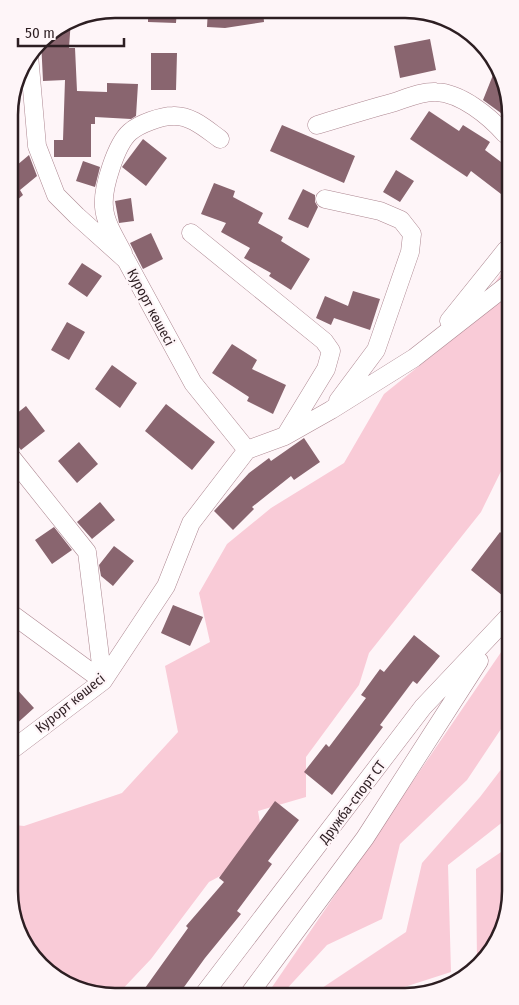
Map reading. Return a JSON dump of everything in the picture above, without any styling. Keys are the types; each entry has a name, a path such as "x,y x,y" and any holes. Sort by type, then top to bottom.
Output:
{"street":[{"name":"Курорт көшесі","path":"18,745 103,681 166,586 191,523 248,450 193,383 126,260 56,195 37,146 30,66"},
{"path":"317,125 411,97 436,92 452,96 472,107 494,122 502,131"},
{"path":"126,260 103,206 108,176 118,151 130,132 146,123 172,115 192,119 220,139"},
{"path":"325,199 380,211 402,220 412,234 410,252 376,350 331,410"},
{"path":"191,233 324,341 331,351 326,368 285,436"},
{"path":"431,343 502,255"},
{"path":"248,450 285,436 331,410 414,358 502,289"},
{"path":"18,466 87,552 103,681"},
{"path":"18,619 103,681"},
{"name":"Дружба-спорт СТ","path":"209,988 424,707 501,625"},
{"path":"254,988 365,838 501,627"}],"shaded area":[{"path":"502,272 502,470 481,512 369,653 359,685 306,757 306,797 258,811 265,852 209,882 151,959 124,988 102,987 66,975 46,959 34,944 27,934 19,910 18,825 24,826 122,793 178,732 165,666 210,642 199,593 227,544 271,508 344,463 384,394 464,330"},
{"path":"501,652 501,729 467,780 400,844 382,919 327,945 288,988 271,988"},
{"path":"501,769 501,823 448,865 451,972 401,988 322,988 406,932 422,863 480,797"},
{"path":"501,852 500,910 492,934 477,955 476,869"}],"building":[{"path":"148,18 176,18 176,23 148,22"},
{"path":"208,18 264,18 264,22 225,28 207,27"},
{"path":"70,28 69,48 75,48 77,91 107,92 107,83 138,84 136,116 131,119 95,117 95,124 91,124 91,157 54,157 54,140 63,140 65,80 43,81 42,51 55,38"},
{"path":"430,39 436,70 400,78 394,46"},
{"path":"151,53 177,53 176,90 151,90"},
{"path":"493,75 500,95 502,114 483,100"},
{"path":"429,111 459,131 463,125 490,142 485,150 502,163 502,193 501,194 471,171 467,177 410,139"},
{"path":"282,125 355,156 344,183 270,151"},
{"path":"143,139 167,158 146,186 122,167"},
{"path":"29,155 37,176 20,190 23,195 18,199 18,164"},
{"path":"83,161 100,167 95,187 76,181"},
{"path":"396,170 414,181 400,202 383,192"},
{"path":"214,183 235,191 233,197 263,213 258,223 283,237 281,241 310,259 291,290 269,276 271,273 244,258 250,248 221,232 226,223 201,214"},
{"path":"303,189 315,195 315,202 318,207 308,228 288,219"},
{"path":"131,198 134,221 119,223 115,201"},
{"path":"151,233 163,259 143,269 130,243"},
{"path":"82,263 102,276 87,297 68,284"},
{"path":"353,291 380,299 370,330 334,318 331,325 316,318 325,296 348,306"},
{"path":"67,322 85,332 69,360 51,350"},
{"path":"232,344 257,360 252,369 286,385 273,414 247,401 249,397 212,373"},
{"path":"112,365 137,383 120,408 95,389"},
{"path":"166,404 215,442 192,470 145,431"},
{"path":"26,406 45,431 21,450 18,446 18,412"},
{"path":"304,438 320,462 294,480 291,476 252,507 254,509 233,530 214,511 249,473 269,458 271,461"},
{"path":"79,442 98,464 77,483 58,461"},
{"path":"100,502 115,520 92,539 77,522"},
{"path":"54,527 72,550 52,564 35,540"},
{"path":"500,532 501,595 471,570"},
{"path":"114,546 134,561 113,586 101,576 99,565"},
{"path":"173,605 203,617 190,646 161,633"},
{"path":"414,635 440,656 417,684 413,681 380,725 383,727 332,795 304,772 326,744 329,747 366,698 361,695 380,669 384,672"},
{"path":"18,690 34,708 18,722"},
{"path":"275,801 299,820 268,861 272,864 237,911 241,914 183,988 145,988 188,928 186,926 224,882 219,878"}]}
